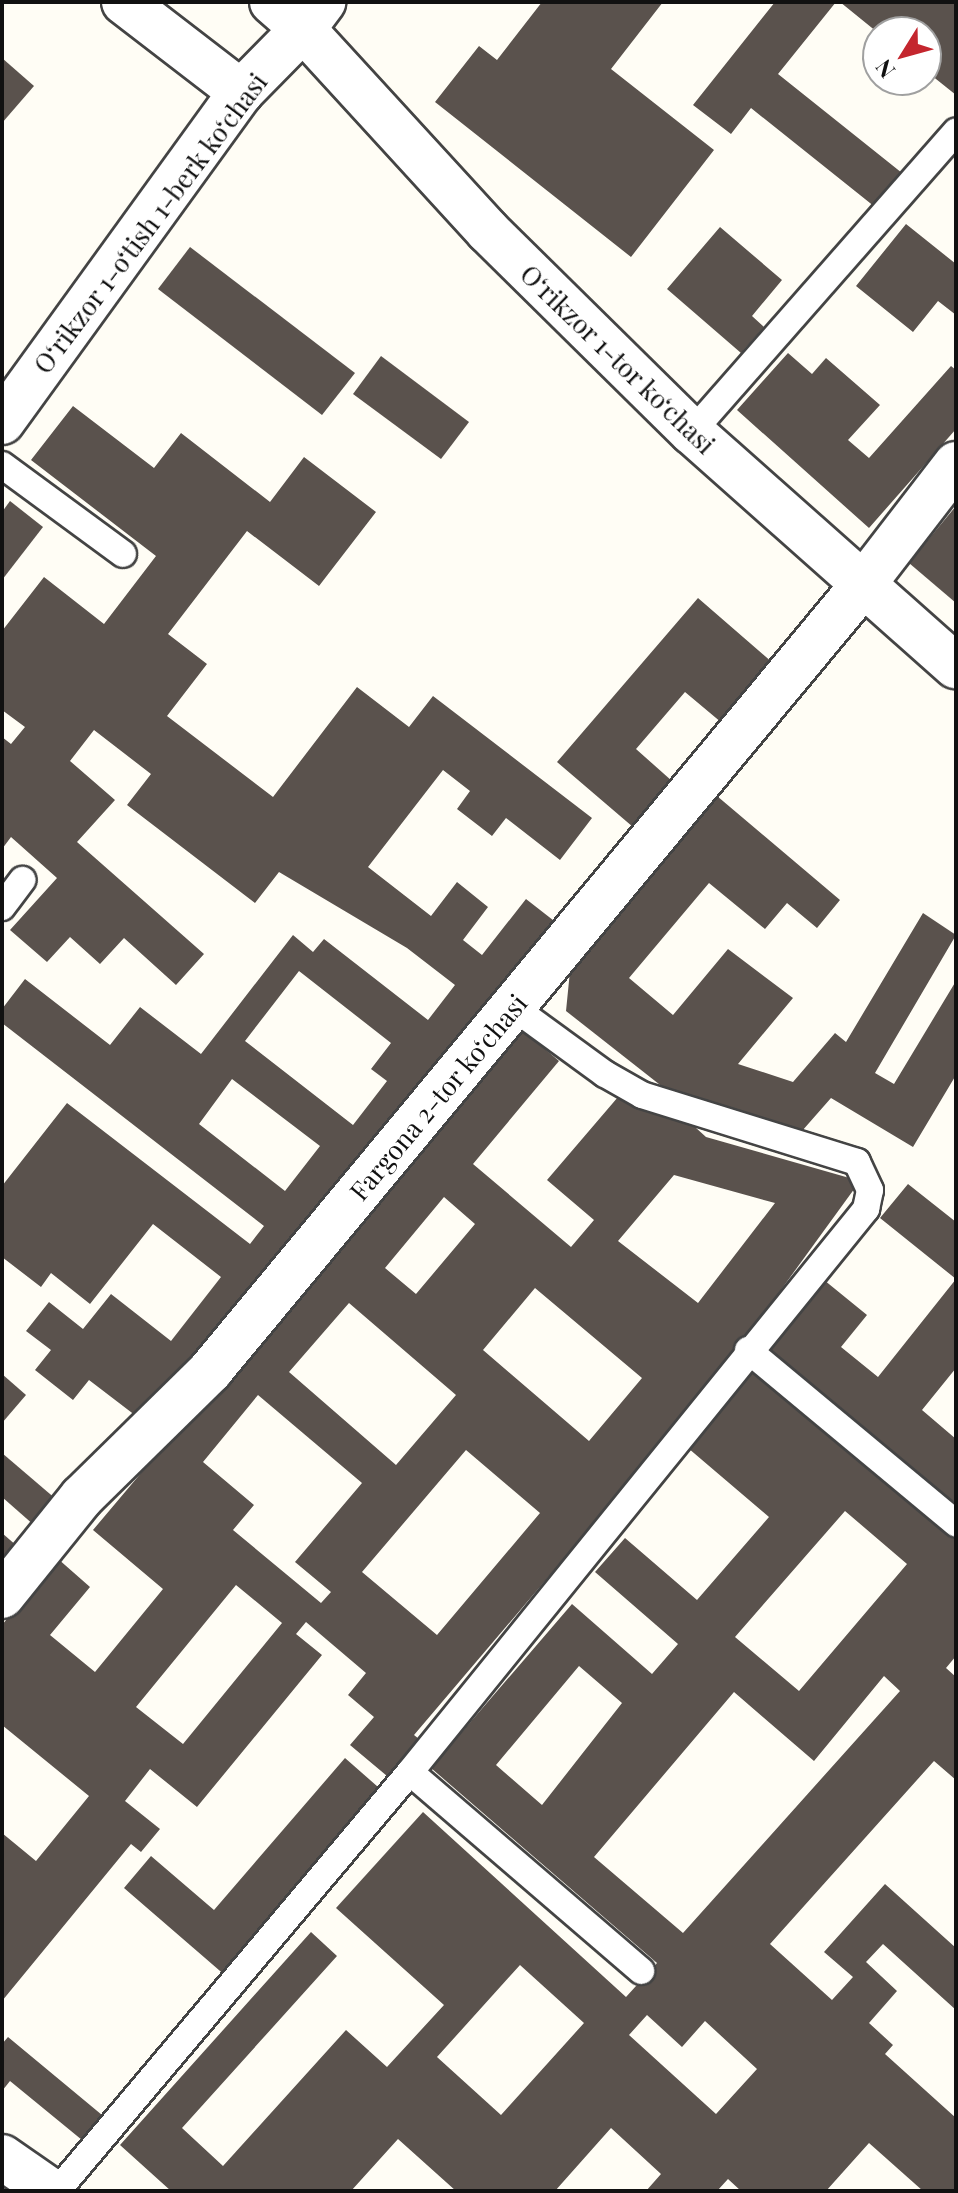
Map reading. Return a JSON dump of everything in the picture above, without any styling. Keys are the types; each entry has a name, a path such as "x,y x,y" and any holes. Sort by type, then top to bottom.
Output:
{"street":[{"path":"124,2 241,92"},
{"name":"Oʻrikzor 1-oʻtish 1-berk koʻchasi","path":"2,422 299,11"},
{"name":"Oʻrikzor 1-tor koʻchasi","path":"299,11 488,231 692,432 862,586 956,666"},
{"name":"Fargona 2-tor koʻchasi","path":"2,1596 82,1497 210,1371 862,586 956,464"},
{"path":"2,2157 54,2191"}],"lane":[{"path":"692,432 956,132"},
{"path":"2,465 123,554"},
{"path":"2,907 22,880"},
{"path":"54,2191 410,1772 748,1350 866,1209 870,1190 857,1162 642,1095 605,1074 513,1007"},
{"path":"748,1350 956,1523"},
{"path":"410,1772 641,1971"}],"building":[{"path":"542,2 663,2 611,69 714,150 631,257 435,102 479,46 497,60"},
{"path":"775,2 836,2 778,74 902,173 875,207 751,108 731,134 693,105"},
{"path":"840,2 956,2 956,95 942,84 942,16 862,16 862,20"},
{"path":"2,58 34,86 2,123"},
{"path":"906,224 956,264 956,315 938,301 913,332 856,286"},
{"path":"720,227 782,280 752,316 764,327 741,353 667,289"},
{"path":"190,247 355,373 322,415 158,289"},
{"path":"788,353 812,374 826,358 880,405 848,440 869,458 951,366 956,370 956,429 869,528 737,410"},
{"path":"381,356 469,422 441,459 353,394"},
{"path":"73,406 154,468 181,433 270,502 304,457 376,512 319,586 247,531 168,634 207,664 167,716 273,797 357,687 409,727 433,696 592,818 560,860 506,818 492,836 457,809 470,791 443,770 368,867 431,916 457,882 488,907 463,940 482,955 526,899 558,924 362,1179 140,1419 89,1380 73,1400 35,1370 51,1350 26,1331 49,1302 83,1329 111,1294 171,1341 221,1277 153,1224 90,1304 51,1273 41,1287 2,1257 2,1186 67,1103 250,1244 264,1226 2,1023 2,1009 25,979 110,1045 140,1007 201,1054 293,935 313,952 324,939 428,1020 455,985 407,948 279,872 255,903 127,805 151,774 94,730 70,761 115,800 77,842 204,954 176,985 124,938 100,964 70,937 47,962 10,930 57,878 11,837 2,849 2,737 11,744 25,727 2,710 2,631 44,577 104,624 156,556 31,460","holes":["299,971 391,1043 371,1069 387,1081 353,1125 245,1041","232,1079 320,1146 285,1191 199,1124"]},
{"path":"10,501 43,527 2,580 2,512"},
{"path":"956,506 956,603 909,563"},
{"path":"698,598 773,663 722,723 685,692 636,749 672,781 633,827 557,762"},
{"path":"717,796 840,900 817,928 787,903 765,929 709,883 629,978 673,1015 728,949 793,998 738,1064 793,1082 835,1033 846,1042 923,913 956,935 875,1073 894,1084 956,981 956,1075 913,1147 831,1098 802,1131 664,1088 566,1011 570,971"},
{"path":"518,1026 559,1061 473,1164 571,1247 594,1220 547,1180 618,1097 695,1127 706,1137 860,1181 714,1382 414,1735 419,1739 387,1776 350,1745 374,1717 348,1695 366,1673 306,1622 296,1634 322,1655 197,1807 150,1769 125,1801 160,1829 141,1852 131,1844 2,2001 2,1833 36,1861 89,1796 2,1725 2,1625 57,1558 90,1587 50,1635 95,1672 163,1589 93,1530","holes":["674,1175 775,1203 698,1303 618,1241","444,1197 475,1224 416,1294 385,1268","535,1288 642,1378 589,1441 483,1350","349,1303 456,1395 396,1465 289,1372","258,1395 362,1483 295,1562 331,1592 321,1603 233,1530 254,1505 203,1462","466,1450 540,1513 437,1635 362,1572","236,1585 282,1623 183,1744 136,1707"]},
{"path":"908,1184 956,1222 956,1279 880,1218"},
{"path":"956,1279 956,1368 922,1410 956,1439 956,1505 766,1352 824,1280 867,1315 841,1347 878,1377"},
{"path":"757,1368 956,1539 956,1656 946,1668 956,1677 956,1780 934,1761 770,1944 832,2000 853,1977 824,1952 885,1884 956,1948 956,2010 883,1944 866,1962 897,1991 869,2023 893,2045 885,2054 956,2118 956,2191 923,2191 869,2143 826,2191 741,2191 728,2179 717,2191 646,2191 661,2174 611,2128 555,2191 456,2191 398,2139 351,2191 171,2191 120,2145 311,1932 337,1956 182,2128 223,2166 346,2030 387,2067 444,2005 336,1908 423,1812 626,1997 657,1963 431,1768 572,1604 652,1674 678,1644 595,1572 625,1538 697,1600 769,1517 688,1448","holes":["845,1511 907,1564 799,1691 735,1637","579,1666 622,1703 542,1805 496,1765","884,1676 900,1691 683,1933 594,1857 734,1692 814,1761","520,1965 584,2023 501,2115 437,2057","647,2015 682,2047 705,2021 757,2069 716,2114 629,2035"]},
{"path":"2,1374 26,1395 2,1423"},
{"path":"2,1453 57,1500 35,1526 2,1497"},
{"path":"2,1533 25,1553 2,1581"},
{"path":"345,1758 386,1794 227,1977 124,1888 151,1856 214,1910"},
{"path":"8,2037 102,2115 82,2140 10,2081 2,2091 2,2044"}]}
